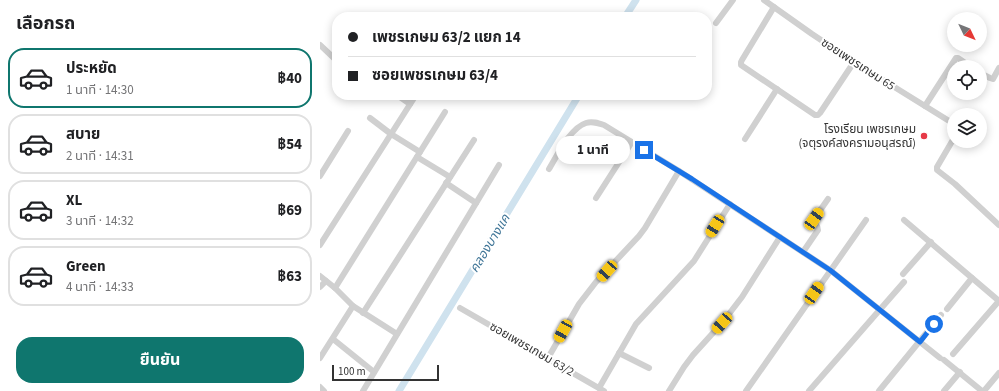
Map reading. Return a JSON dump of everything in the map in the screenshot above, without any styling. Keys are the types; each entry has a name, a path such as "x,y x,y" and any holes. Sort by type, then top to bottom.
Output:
{"street":[{"path":"716,23 734,0"},
{"name":"ซอยเพชรเกษม 65","path":"764,0 854,62 947,120"},
{"path":"774,7 741,62 742,65 815,115 818,115 854,62"},
{"path":"320,45 332,56"},
{"path":"987,76 993,79 999,68"},
{"path":"925,106 947,72"},
{"path":"745,139 777,89"},
{"path":"404,100 410,104"},
{"path":"320,245 413,100"},
{"path":"335,288 445,112"},
{"path":"370,118 419,154 476,203"},
{"path":"549,169 569,135 576,128 586,123 596,122 604,125 679,171 830,270 983,391 999,373"},
{"path":"320,176 348,132"},
{"path":"363,313 474,140"},
{"path":"596,198 632,142"},
{"path":"948,148 937,170 955,184 999,225"},
{"path":"363,391 499,165"},
{"path":"548,358 579,304 639,236 679,171"},
{"path":"803,252 818,230 814,219 828,199"},
{"path":"602,390 619,353 636,324 694,261 730,204"},
{"path":"746,391 866,220"},
{"path":"904,220 999,301 952,354"},
{"path":"669,391 693,355 722,323 742,297 780,237"},
{"path":"903,274 930,242"},
{"path":"320,276 335,288 353,306 397,334"},
{"path":"947,309 972,278"},
{"path":"320,287 326,281"},
{"path":"809,391 904,282"},
{"path":"320,358 353,306"},
{"name":"ซอยเพชรเกษม 63/2","path":"460,308 602,390"},
{"path":"879,391 942,315"},
{"path":"333,339 374,372"},
{"path":"619,353 648,368"},
{"path":"944,391 960,372"},
{"path":"320,387 324,391"}],"waterway":[{"name":"คลองบางแค","path":"628,12 636,0"},
{"name":"คลองบางแค","path":"399,391 576,100"}],"place":[{"name":"โรงเรียน เพชรเกษม (จตุรงค์สงครามอนุสรณ์)","path":"924,136"}],"route":[{"path":"644,150 692,179 830,270 920,342 934,324"}]}
